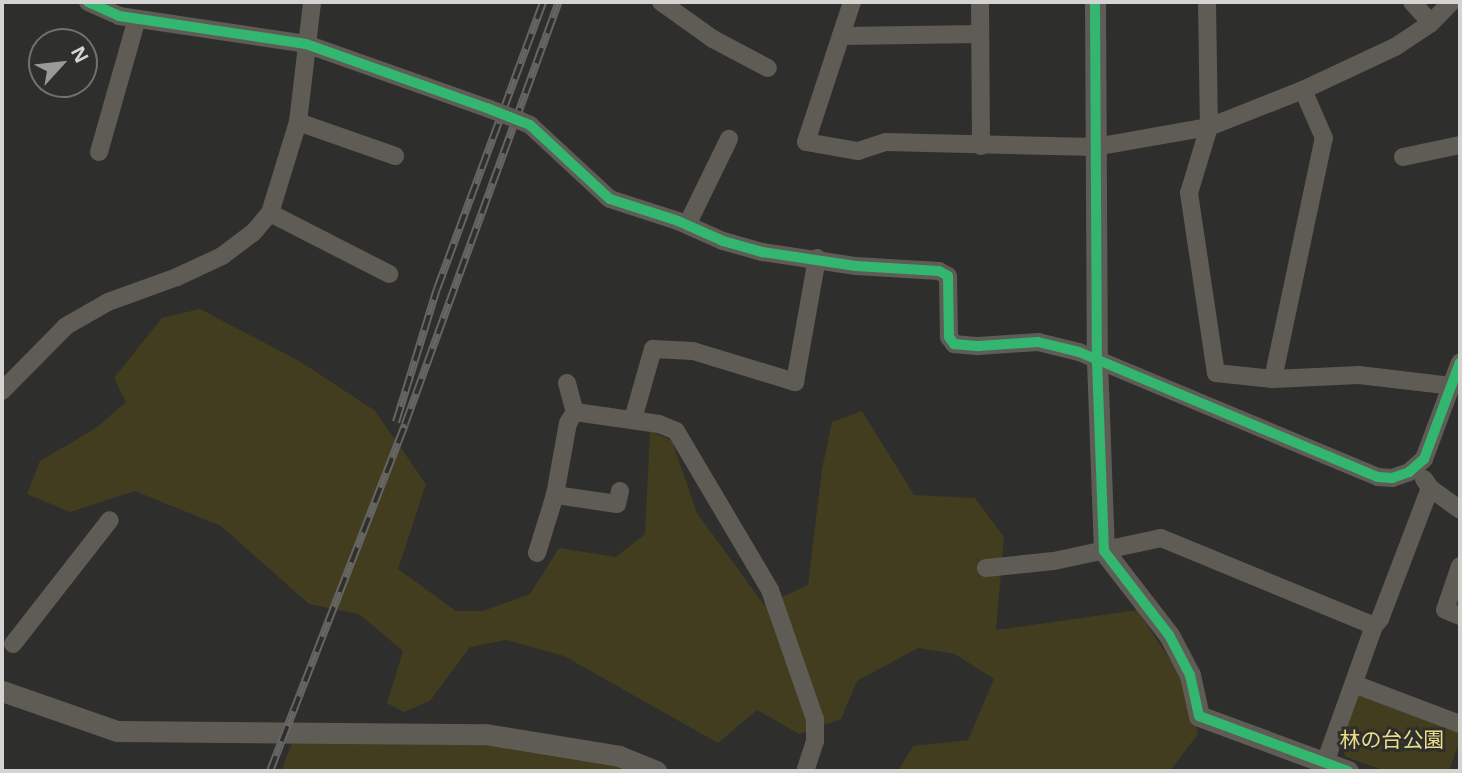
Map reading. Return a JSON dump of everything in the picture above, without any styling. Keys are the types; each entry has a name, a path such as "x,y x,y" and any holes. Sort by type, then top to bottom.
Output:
{"street":[{"path":"88,2 119,16 306,44 487,108 530,125 610,199 687,225 723,241 762,252 817,258 856,266 939,271 948,276 949,337 954,344 979,346 1038,342 1079,352 1378,477 1392,478 1418,467 1424,459 1456,383 1460,362"},
{"path":"2,391 66,326 108,302 177,277 222,256 253,233 270,213 298,122 312,2"},
{"path":"661,2 713,39 768,68"},
{"path":"852,2 806,142 858,151 886,142 1095,147 1209,127 1303,90 1395,47 1432,23 1451,2"},
{"path":"980,2 981,146"},
{"path":"1095,2 1097,361 1104,551 1169,635 1190,675 1199,716 1323,767 1348,771"},
{"path":"1412,2 1432,23"},
{"path":"1209,3 1209,127 1189,193 1216,373 1273,379 1359,376 1456,383"},
{"path":"99,152 137,19"},
{"path":"841,36 980,34"},
{"path":"1273,379 1324,138 1303,90"},
{"path":"298,122 396,156"},
{"path":"687,225 729,139"},
{"path":"1403,157 1460,145"},
{"path":"270,213 389,274"},
{"path":"633,419 653,349 693,351 795,382 817,258"},
{"path":"537,553 555,495 568,424 575,412 567,383"},
{"path":"575,412 633,419 676,430 771,590 815,719 815,741 805,771"},
{"path":"1418,467 1430,488 1460,510"},
{"path":"1323,767 1374,626 1380,619 1430,488"},
{"path":"555,495 617,504 621,491"},
{"path":"13,644 110,520"},
{"path":"986,568 1054,561 1161,538 1374,626"},
{"path":"1460,566 1445,610 1460,616"},
{"path":"1354,684 1460,724"},
{"path":"2,691 117,731 485,734 619,756 656,771"}],"green space":[{"path":"200,309 301,362 375,411 426,484 398,569 456,611 483,611 530,594 559,548 616,557 645,534 650,431 672,441 697,513 764,605 808,585 822,469 832,422 862,411 914,495 975,498 1004,537 996,630 1137,610 1181,676 1198,734 1170,771 898,771 913,746 968,740 994,679 955,654 918,648 857,681 841,719 799,734 757,710 718,743 564,656 506,640 470,647 430,701 404,712 387,703 403,651 359,614 309,604 221,526 135,491 70,512 27,494 40,461 96,428 126,402 114,378 162,318"},
{"name":"林の台公園","path":"1359,694 1460,729 1460,740 1449,771 1386,771 1346,757 1340,744"},
{"path":"296,733 485,734 656,771 281,771"}],"railway":[{"path":"396,422 437,289 543,2"},
{"path":"270,771 405,424 559,2"}],"cycle path":[{"path":"88,2 119,16 306,44 487,108 530,125 610,199 678,221 723,241 762,252 856,266 939,271 948,276 949,337 954,344 979,346 1038,342 1079,352 1378,477 1392,478 1409,472 1424,459 1460,362"},
{"path":"1095,2 1097,361 1104,551 1169,635 1190,675 1199,716 1348,771"}]}
